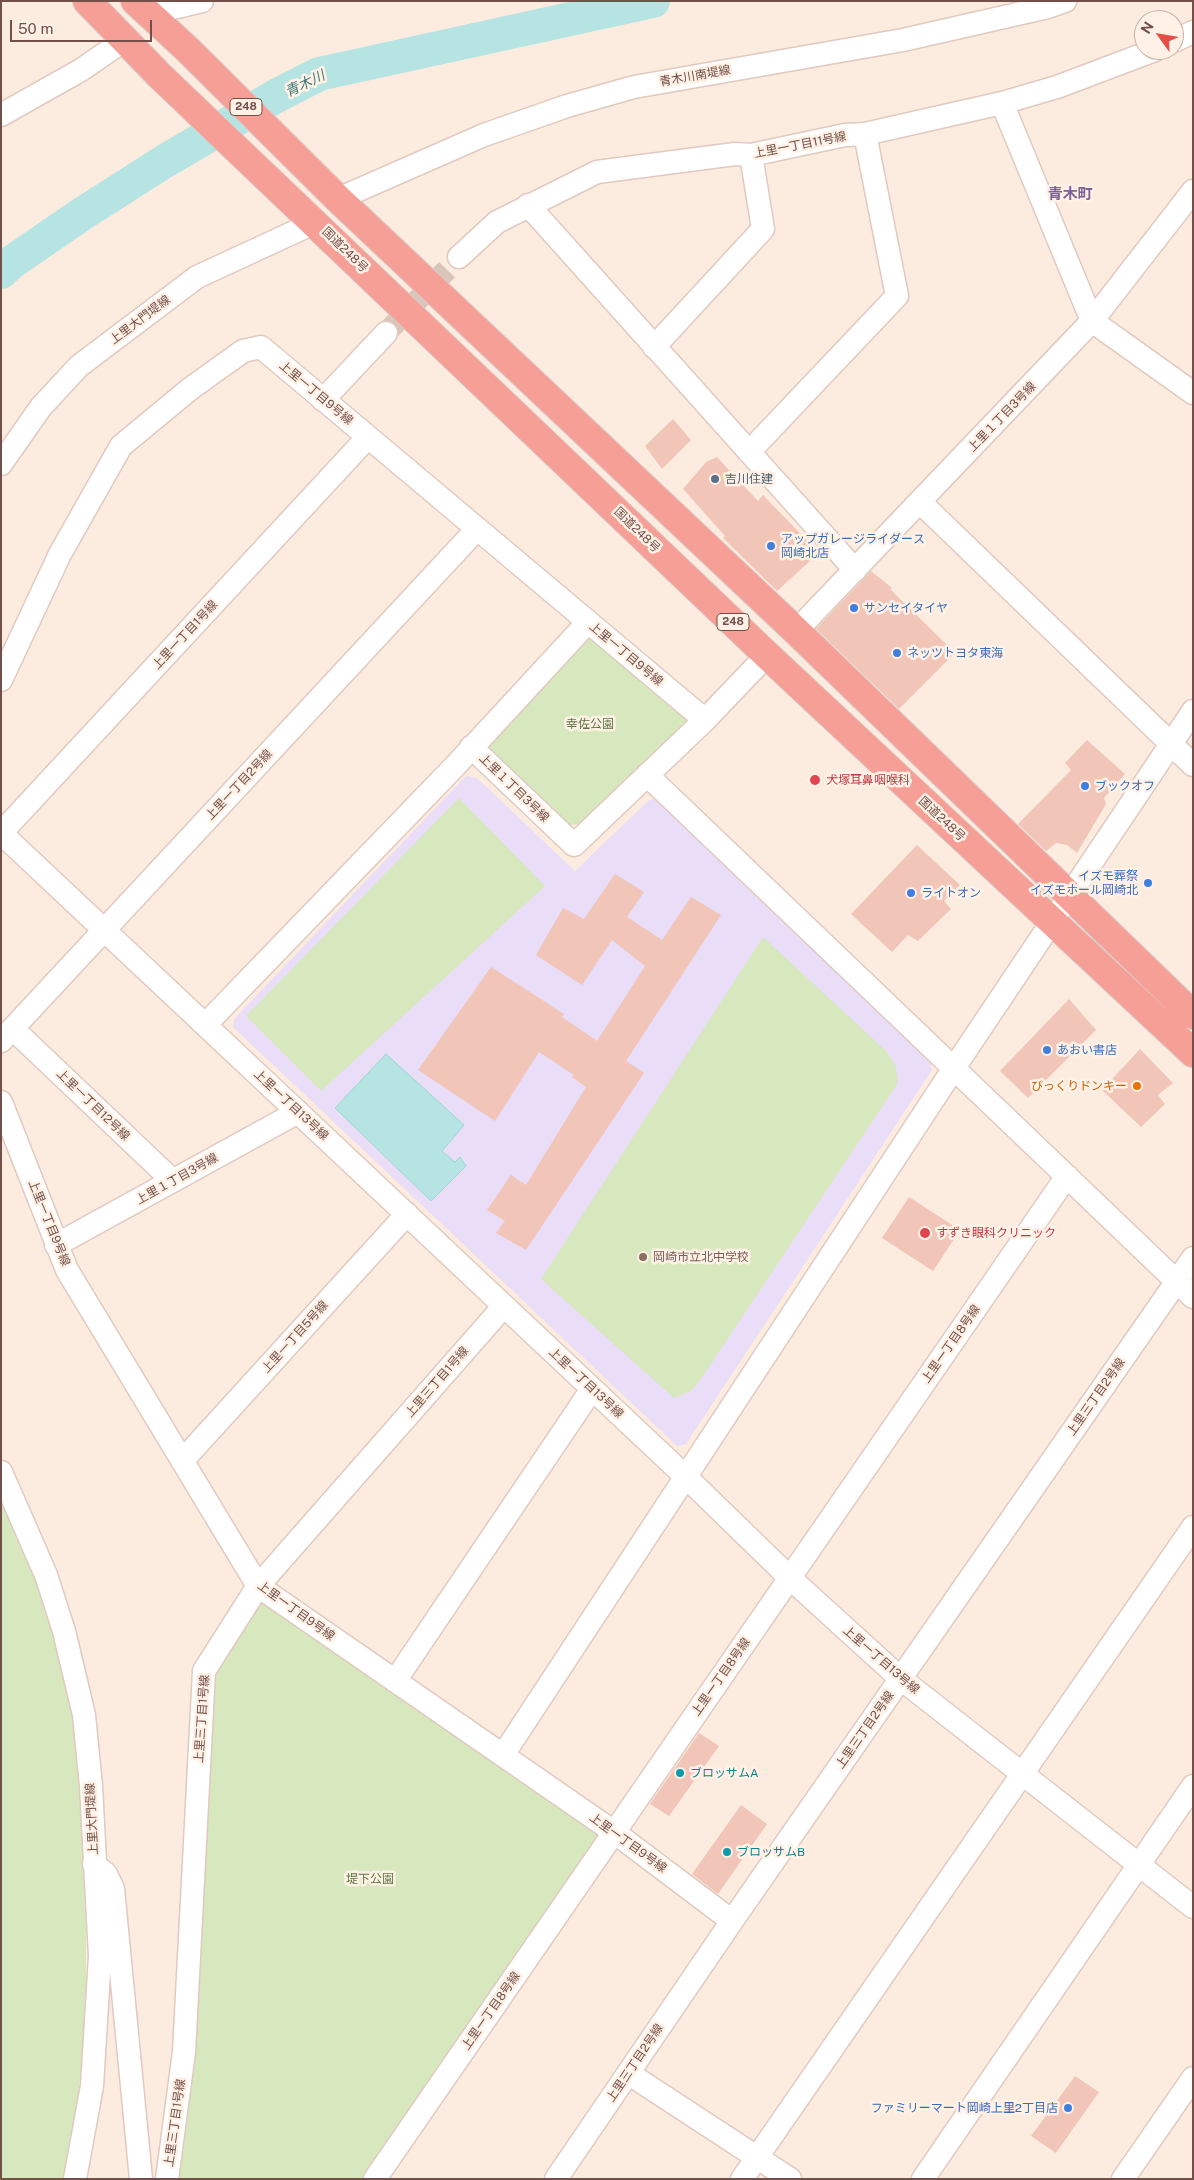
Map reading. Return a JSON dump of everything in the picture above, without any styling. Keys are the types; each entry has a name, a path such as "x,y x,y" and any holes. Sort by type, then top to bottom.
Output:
{"highway":[{"name":"国道248号","path":"87,1 160,76 316,222 767,654 1193,1054"},
{"name":"248","path":"141,8 187,49 338,199 796,631 1193,1015"}],"street":[{"path":"141,8 202,1"},
{"name":"青木川南堤線","path":"338,199 484,135 567,106 634,87 903,40 1048,8 1065,1"},
{"path":"1,115 81,70 126,39"},
{"name":"上里一丁目11号線","path":"459,257 497,222 597,172 735,154 751,155 845,135 866,134 1002,104 1057,87 1134,58"},
{"path":"1002,104 1092,321 1193,393"},
{"path":"748,452 897,296 866,134"},
{"path":"654,347 763,229 751,155"},
{"name":"上里１丁目3号線","path":"796,631 1092,321 1193,190"},
{"path":"528,205 855,570"},
{"name":"上里大門堤線","path":"1,464 41,407 79,366 197,277 316,222"},
{"path":"323,400 386,332"},
{"name":"上里一丁目9号線","path":"1,680 60,554 121,446 190,389 243,351 261,347 705,720"},
{"name":"上里一丁目1号線","path":"1,833 368,437"},
{"path":"920,502 1193,765"},
{"name":"上里一丁目2号線","path":"7,1035 477,529"},
{"path":"471,747 588,622"},
{"name":"上里１丁目3号線","path":"206,1025 471,747 574,845 705,720 767,654"},
{"path":"503,1755 954,1068 1052,923 1068,895 1193,711"},
{"path":"648,775 1193,1297"},
{"name":"上里一丁目13号線","path":"1,833 685,1476 790,1578 901,1680 1193,1906"},
{"name":"上里一丁目12号線","path":"7,1035 173,1181"},
{"name":"上里一丁目9号線","path":"1,1102 67,1270 258,1586 614,1832 732,1921"},
{"name":"上里１丁目3号線","path":"56,1245 298,1112"},
{"name":"上里一丁目8号線","path":"375,2179 1067,1176"},
{"name":"上里一丁目5号線","path":"183,1460 407,1214"},
{"name":"上里三丁目2号線","path":"556,2179 732,1921 1193,1258"},
{"name":"上里三丁目1号線","path":"167,2179 184,2052 204,1671 258,1586 504,1306"},
{"path":"395,1681 592,1389"},
{"name":"上里大門堤線","path":"1,1472 46,1574 64,1631 84,1715 91,1786 100,1956 92,2086 74,2179"},
{"path":"742,2179 1193,1527"},
{"path":"922,2179 1193,1786"},
{"path":"94,1864 106,1874 113,1889 142,2179"},
{"path":"628,2073 790,2179"},
{"path":"1123,2179 1193,2078"}],"shaded area":[{"name":"岡崎市立北中学校","path":"466,776 477,778 575,871 649,800 657,799 931,1062 932,1070 686,1444 677,1446 233,1027 234,1019"}],"green space":[{"name":"幸佐公園","path":"589,635 687,716 687,723 581,824 568,825 485,746"},
{"path":"459,798 545,886 321,1091 246,1016"},
{"path":"763,937 886,1051 895,1064 898,1078 896,1086 701,1379 691,1391 674,1398 541,1279"},
{"path":"1,1494 33,1569 54,1632 73,1715 80,1772 86,1893 86,2026 78,2096 64,2179 1,2179"},
{"name":"堤下公園","path":"263,1600 598,1832 599,1840 366,2179 175,2179 212,1673"}],"water":[{"path":"386,1054 464,1125 442,1151 455,1162 460,1157 466,1166 431,1201 335,1108"}],"building":[{"path":"673,419 691,440 662,469 645,446"},
{"name":"アップガレージライダース 岡崎北店","path":"717,457 758,501 763,495 819,553 777,591 723,538 725,536 683,489 706,462"},
{"name":"ネッツトヨタ東海","path":"871,571 892,588 890,589 955,653 899,709 816,629"},
{"name":"ブックオフ","path":"1087,740 1125,774 1104,798 1106,804 1077,853 1067,845 1056,843 1046,851 1018,824 1071,770 1065,763"},
{"name":"ライトオン","path":"917,845 960,885 944,901 951,909 918,941 908,935 892,952 851,914"},
{"path":"615,874 644,892 627,917 662,940 691,897 721,915 626,1061 644,1073 526,1250 496,1233 505,1221 487,1210 511,1175 526,1185 586,1087 572,1077 574,1075 539,1052 495,1121 418,1070 491,967 564,1014 562,1017 597,1041 645,966 612,940 582,985 536,955 563,908 584,919"},
{"name":"あおい書店","path":"1069,999 1096,1030 1028,1098 1000,1071"},
{"name":"びっくりドンキー","path":"1140,1049 1173,1083 1158,1095 1165,1104 1141,1127 1102,1090"},
{"path":"909,1197 960,1230 933,1271 882,1238"},
{"name":"ブロッサムA","path":"699,1733 719,1746 669,1816 650,1804"},
{"name":"ブロッサムB","path":"741,1805 767,1824 718,1894 692,1874"},
{"path":"1075,2076 1099,2092 1056,2153 1031,2136"}],"waterway":[{"name":"青木川","path":"1,272 12,262 82,214 165,161 276,96 319,74 653,1"}],"tunnel":[{"path":"386,333 459,257"}],"place":[{"name":"吉川住建","path":"715,479"},
{"name":"アップガレージライダース 岡崎北店","path":"771,546"},
{"name":"サンセイタイヤ","path":"854,608"},
{"name":"ネッツトヨタ東海","path":"897,653"},
{"name":"犬塚耳鼻咽喉科","path":"815,780"},
{"name":"ブックオフ","path":"1085,786"},
{"name":"イズモ葬祭 イズモホール岡崎北","path":"1148,883"},
{"name":"ライトオン","path":"911,893"},
{"name":"あおい書店","path":"1047,1050"},
{"name":"びっくりドンキー","path":"1137,1086"},
{"name":"すずき眼科クリニック","path":"925,1233"},
{"name":"岡崎市立北中学校","path":"643,1257"},
{"name":"ブロッサムA","path":"680,1773"},
{"name":"ブロッサムB","path":"727,1852"},
{"name":"ファミリーマート岡崎上里2丁目店","path":"1068,2108"}],"district":[{"name":"青木町","path":"1070,194"}]}
